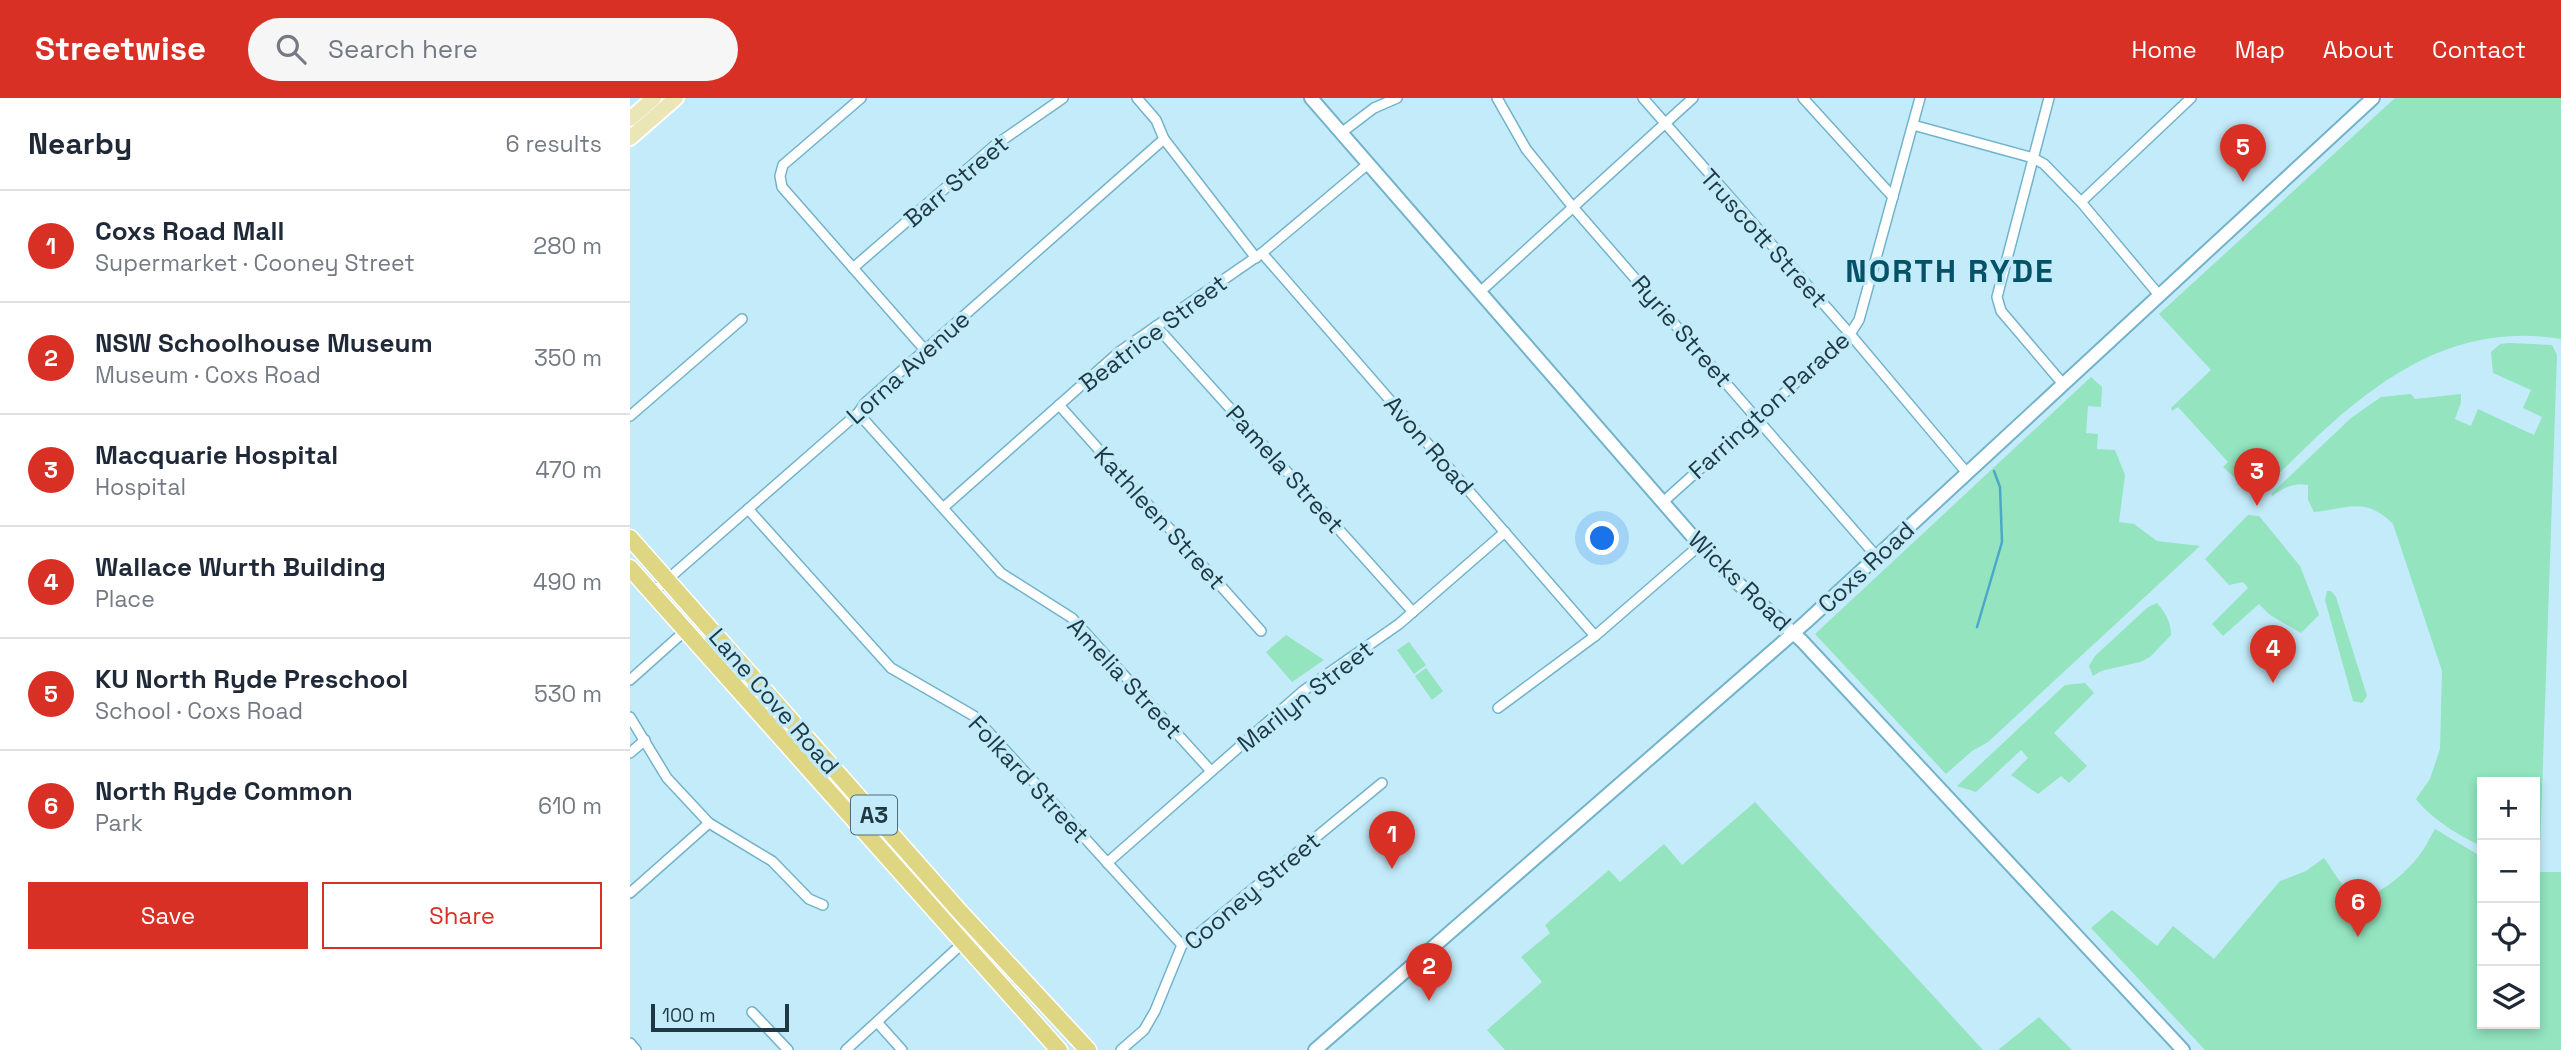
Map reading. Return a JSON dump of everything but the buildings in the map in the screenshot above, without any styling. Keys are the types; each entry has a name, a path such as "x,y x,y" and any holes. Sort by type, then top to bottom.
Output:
{"highway":[{"name":"Lane Cove Road","path":"630,538 953,903 1088,1050"},
{"name":"Lane Cove Road","path":"630,568 1059,1050"}],"main road":[{"path":"630,119 654,98"},
{"path":"630,138 676,98"}],"street":[{"path":"861,98 783,165 780,176 782,187 925,350"},
{"name":"Barr Street","path":"853,268 994,146 1063,98"},
{"name":"Avon Road","path":"1137,98 1156,120 1164,139 1259,256 1595,636"},
{"name":"Wicks Road","path":"1311,98 1700,545 1793,633 2183,1050"},
{"path":"1341,133 1374,108 1397,98"},
{"name":"Ryrie Street","path":"1497,98 1526,149 1572,206 1877,557"},
{"name":"Truscott Street","path":"1643,98 1850,334 1967,473"},
{"path":"1480,292 1693,98"},
{"path":"1803,98 1893,197"},
{"name":"Farrington Parade","path":"1662,502 1850,334 1859,320 1920,98"},
{"path":"2049,98 1998,286 1998,304 2063,384"},
{"path":"2081,202 2191,98"},
{"name":"Coxs Road","path":"1315,1050 1793,633 2373,98"},
{"path":"1913,125 2044,164 2081,202 2159,295"},
{"name":"Lorna Avenue","path":"652,593 1164,139"},
{"name":"Beatrice Street","path":"944,507 1119,352 1259,256 1368,164"},
{"path":"630,416 742,319"},
{"name":"Pamela Street","path":"1156,326 1413,612"},
{"name":"Kathleen Street","path":"1059,405 1261,631"},
{"name":"Amelia Street","path":"858,413 1001,573 1072,618 1210,771"},
{"name":"Folkard Street","path":"748,509 891,668 974,716 1182,945"},
{"name":"Marilyn Street","path":"1107,863 1303,691 1413,612 1505,532"},
{"path":"1498,708 1595,636 1700,545"},
{"path":"630,680 686,630"},
{"path":"630,718 667,778 709,823 772,861 809,899 823,905"},
{"path":"630,753 645,740"},
{"name":"Cooney Street","path":"1121,1050 1140,1034 1155,1011 1182,945 1382,783"},
{"path":"630,894 709,823"},
{"path":"846,1050 964,942"},
{"path":"752,1012 788,1050"},
{"path":"877,1022 902,1050"},
{"path":"630,1044 636,1050"}],"green space":[{"path":"2395,98 2561,98 2561,339 2527,336 2496,338 2466,343 2437,353 2383,383 2357,402 2262,489 2248,490 2223,467 2228,462 2178,407 2172,411 2171,408 2211,370 2159,314"},
{"path":"2500,344 2552,345 2557,355 2540,849 2540,777 2477,777 2477,844 2446,826 2416,799 2430,779 2440,749 2442,671 2393,524 2383,515 2365,507 2314,512 2308,500 2308,485 2294,485 2272,496 2271,494 2351,418 2381,397 2411,394 2415,399 2461,394 2455,419 2471,426 2478,409 2534,435 2542,417 2523,408 2531,390 2493,373 2491,352"},
{"path":"2091,377 2102,387 2101,407 2088,406 2086,433 2098,434 2097,449 2115,450 2125,475 2119,522 2134,524 2157,541 2200,546 1988,742 1972,751 1946,774 1815,634"},
{"path":"2248,515 2259,516 2300,566 2319,615 2301,633 2270,615 2259,604 2223,636 2212,624 2248,588 2243,582 2229,585 2205,559"},
{"path":"2327,591 2331,591 2336,597 2367,696 2362,703 2353,701 2325,600"},
{"path":"2157,603 2167,618 2171,635 2150,657 2101,671 2093,676 2089,666 2095,656 2148,607"},
{"path":"1286,635 1324,660 1292,682 1266,652"},
{"path":"1409,642 1426,665 1414,674 1397,650"},
{"path":"1426,668 1443,691 1432,700 1415,676"},
{"path":"2085,683 2094,693 2054,733 2087,766 2069,783 2061,776 2038,794 2011,775 2028,758 2021,750 1976,792 1957,786 2065,685"},
{"path":"1755,802 1983,1050 1505,1050 1487,1030 1542,982 1521,957 1550,933 1545,925 1609,870 1620,882 1664,844 1682,865"},
{"path":"2435,829 2477,854 2477,1029 2540,1029 2540,872 2561,872 2561,1050 2205,1050 2091,928 2112,910 2157,946 2173,926 2214,959 2280,881 2306,871 2324,858 2351,893 2359,896 2379,891 2389,885 2421,853"},
{"path":"2039,1017 2072,1050 1998,1050"}],"waterway":[{"path":"1977,627 2002,542 2000,487 1994,471"}],"place":[{"name":"KU North Ryde Preschool","path":"2243,182"},
{"name":"Macquarie Hospital","path":"2257,506"},
{"name":"Wallace Wurth Building","path":"2273,683"},
{"name":"Coxs Road Mall","path":"1392,869"},
{"name":"North Ryde Common","path":"2358,937"},
{"name":"NSW Schoolhouse Museum","path":"1429,1001"}],"district":[{"name":"NORTH RYDE","path":"1950,271"}]}
